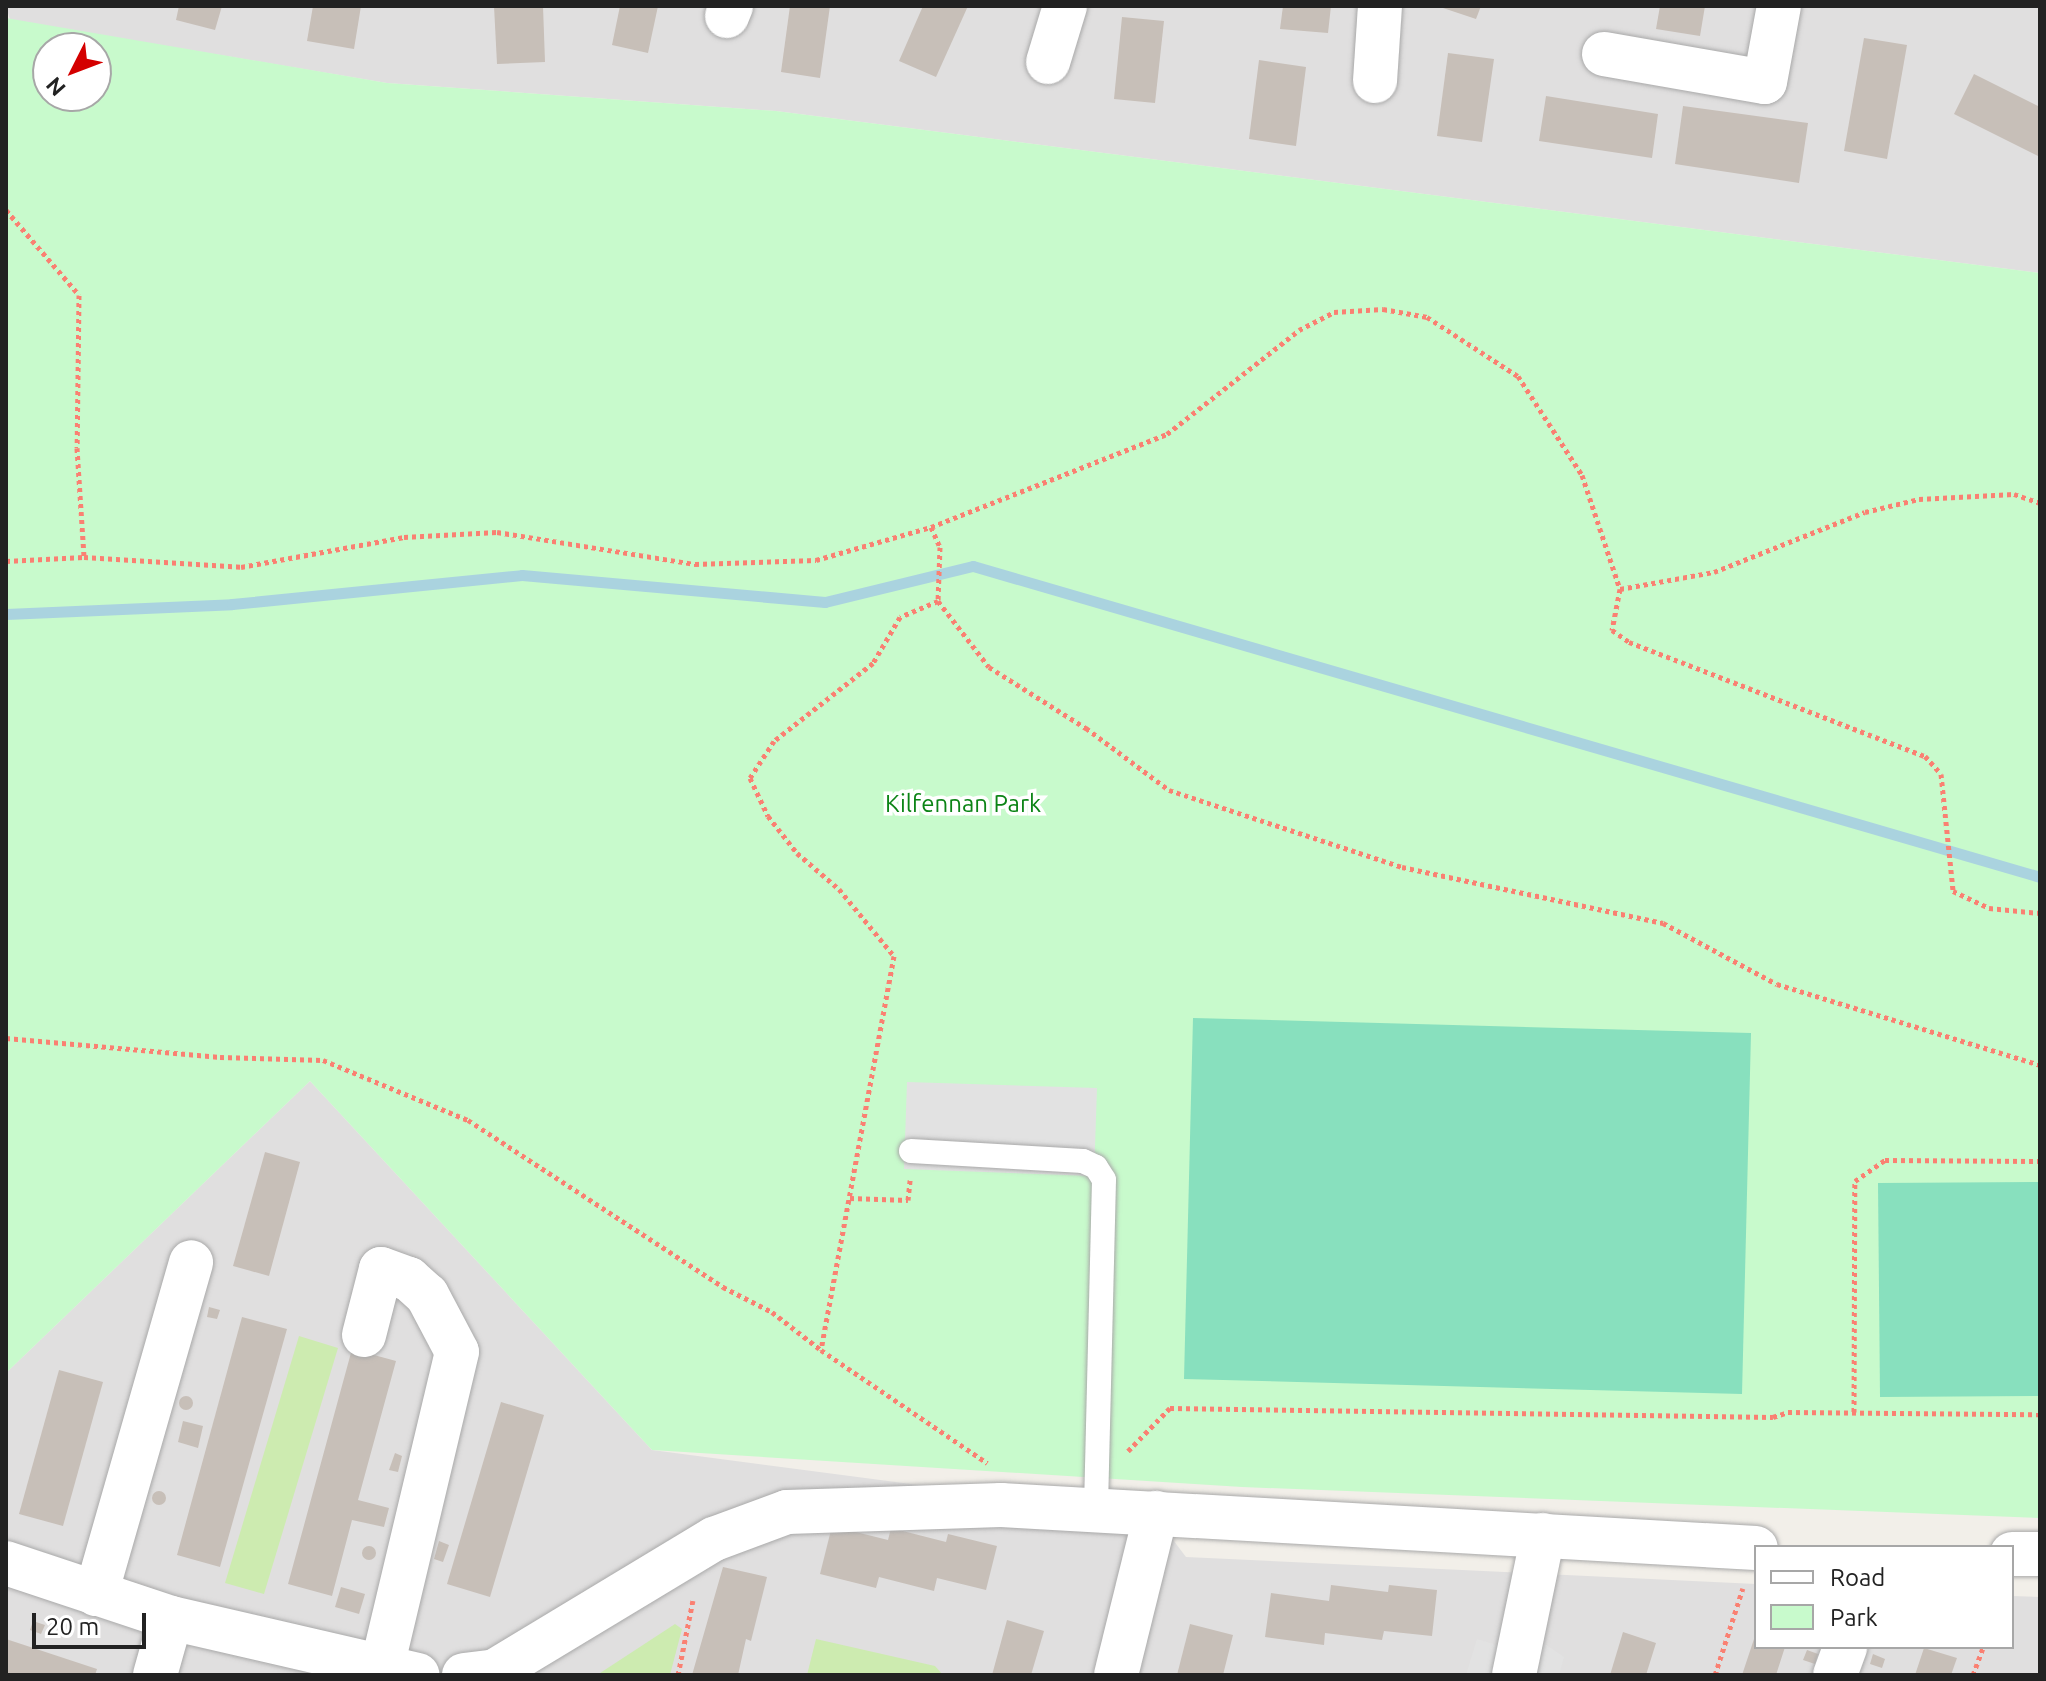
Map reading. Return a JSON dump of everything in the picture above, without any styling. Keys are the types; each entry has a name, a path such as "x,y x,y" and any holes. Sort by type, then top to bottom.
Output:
{"street":[{"path":"1048,62 1065,6"},
{"path":"1375,81 1380,6"},
{"path":"1604,54 1765,82 1779,6"},
{"path":"96,1594 191,1262"},
{"path":"6,1563 171,1618 399,1672 457,1352 427,1295 409,1279 381,1269 364,1335"},
{"path":"464,1675 495,1671 700,1547 787,1512 1001,1505 1754,1548"},
{"path":"1116,1675 1156,1513"},
{"path":"1514,1675 1543,1535"},
{"path":"2014,1554 2040,1554"},
{"path":"155,1675 171,1618"},
{"path":"1835,1675 1844,1649"}],"lane":[{"path":"911,1151 1083,1161 1096,1167 1104,1180 1096,1511"}],"path":[{"path":"6,210 79,295 77,448 84,557"},
{"path":"6,561 84,557 241,567 404,537 497,532 695,564 801,560 931,527 1167,434 1267,351 1334,312 1383,309 1427,317 1518,376 1582,475 1620,589 1612,630 1682,666 1925,756 1941,774 1953,891 1989,908 2040,913"},
{"path":"1620,589 1714,572 1865,512 1919,499 2014,494 2040,503"},
{"path":"931,527 940,547 938,601 989,667 1086,728 1169,790 1402,867 1663,923 1777,984 2040,1065"},
{"path":"821,1350 894,956 839,889 797,853 768,816 750,778 774,741 873,663 900,617 938,601"},
{"path":"6,1038 220,1057 323,1060 468,1120 723,1287 772,1312 821,1350 989,1464 1001,1505"},
{"path":"850,1198 908,1200 911,1151"},
{"path":"1854,1412 1855,1181 1885,1160 2040,1161"},
{"path":"1098,1462 1118,1461 1170,1408 1773,1417 1788,1412 2040,1414"},
{"path":"678,1675 700,1547"},
{"path":"1715,1675 1754,1554"},
{"path":"1973,1675 1982,1649"}],"shaded area":[{"path":"6,6 2040,6 2040,273 776,111 387,83 112,37 112,32 82,32 10,20"},
{"path":"310,1081 652,1450 1155,1516 1186,1557 1754,1584 1754,1649 2014,1649 2014,1596 2040,1597 2040,1675 6,1675 6,1373"},
{"path":"907,1082 1097,1088 1094,1176 904,1169"},
{"path":"1477,1639 1536,1657 1542,1642 1564,1657 1559,1675 1466,1675"}],"green space":[{"name":"Kilfennan Park","path":"6,18 88,32 32,32 32,112 112,112 112,36 387,83 776,111 2040,273 2040,1518 1242,1487 652,1450 310,1081 6,1373"},
{"path":"1193,1018 1751,1033 1742,1394 1184,1379"},
{"path":"2040,1182 2040,1396 1880,1397 1878,1183"},
{"path":"299,1336 338,1348 264,1594 225,1583"},
{"path":"675,1624 682,1629 670,1675 597,1675"},
{"path":"816,1639 935,1666 943,1675 807,1675"}],"building":[{"path":"179,6 222,6 215,30 176,20"},
{"path":"313,6 361,6 354,49 307,41"},
{"path":"494,6 543,6 545,62 497,64"},
{"path":"620,6 658,6 648,53 612,45"},
{"path":"790,6 830,6 820,78 781,72"},
{"path":"923,6 968,6 936,77 899,61"},
{"path":"1283,6 1331,6 1328,33 1280,29"},
{"path":"1437,6 1481,6 1476,19"},
{"path":"1660,6 1705,6 1700,36 1656,29"},
{"path":"1122,17 1164,21 1155,103 1114,99"},
{"path":"1864,38 1907,45 1887,159 1844,151"},
{"path":"1448,53 1494,59 1482,142 1437,136"},
{"path":"1259,60 1306,67 1296,146 1249,139"},
{"path":"1974,74 2040,107 2040,157 1954,114"},
{"path":"1546,96 1658,114 1652,158 1539,141"},
{"path":"1683,106 1808,123 1799,183 1675,164"},
{"path":"265,1152 300,1162 269,1276 233,1266"},
{"path":"209,1307 220,1310 217,1319 207,1317"},
{"path":"242,1317 287,1329 220,1567 177,1555"},
{"path":"352,1349 396,1361 358,1500 389,1508 384,1527 352,1520 332,1596 288,1584"},
{"path":"59,1370 103,1382 63,1526 19,1514"},
{"path":"186,1396 193,1403 186,1410 179,1403"},
{"path":"501,1402 544,1415 490,1597 447,1584"},
{"path":"183,1421 203,1426 198,1448 178,1442"},
{"path":"395,1453 402,1456 398,1472 389,1470"},
{"path":"159,1491 166,1498 159,1505 152,1498"},
{"path":"832,1526 888,1540 891,1528 946,1542 948,1534 997,1546 986,1590 937,1578 934,1591 879,1577 876,1588 820,1574"},
{"path":"439,1541 449,1545 443,1562 434,1559"},
{"path":"369,1546 376,1553 369,1560 362,1553"},
{"path":"723,1567 767,1577 751,1641 746,1639 738,1675 692,1675"},
{"path":"1331,1585 1388,1592 1389,1585 1437,1590 1432,1636 1384,1631 1382,1640 1325,1633 1324,1645 1265,1637 1271,1593 1329,1601"},
{"path":"341,1587 365,1594 359,1614 335,1607"},
{"path":"1007,1620 1044,1631 1031,1675 992,1675"},
{"path":"33,1621 45,1625 41,1634 30,1630"},
{"path":"1190,1624 1233,1635 1223,1675 1177,1675"},
{"path":"1623,1632 1656,1643 1646,1675 1610,1675"},
{"path":"6,1639 97,1669 95,1675 6,1675"},
{"path":"1754,1639 1754,1649 1784,1649 1776,1675 1742,1675"},
{"path":"1924,1649 1957,1658 1951,1675 1915,1675"},
{"path":"1807,1650 1818,1654 1815,1664 1803,1660"},
{"path":"1873,1654 1885,1659 1882,1668 1870,1664"}],"waterway":[{"path":"6,614 232,604 522,575 825,602 973,566 2040,877"}]}
